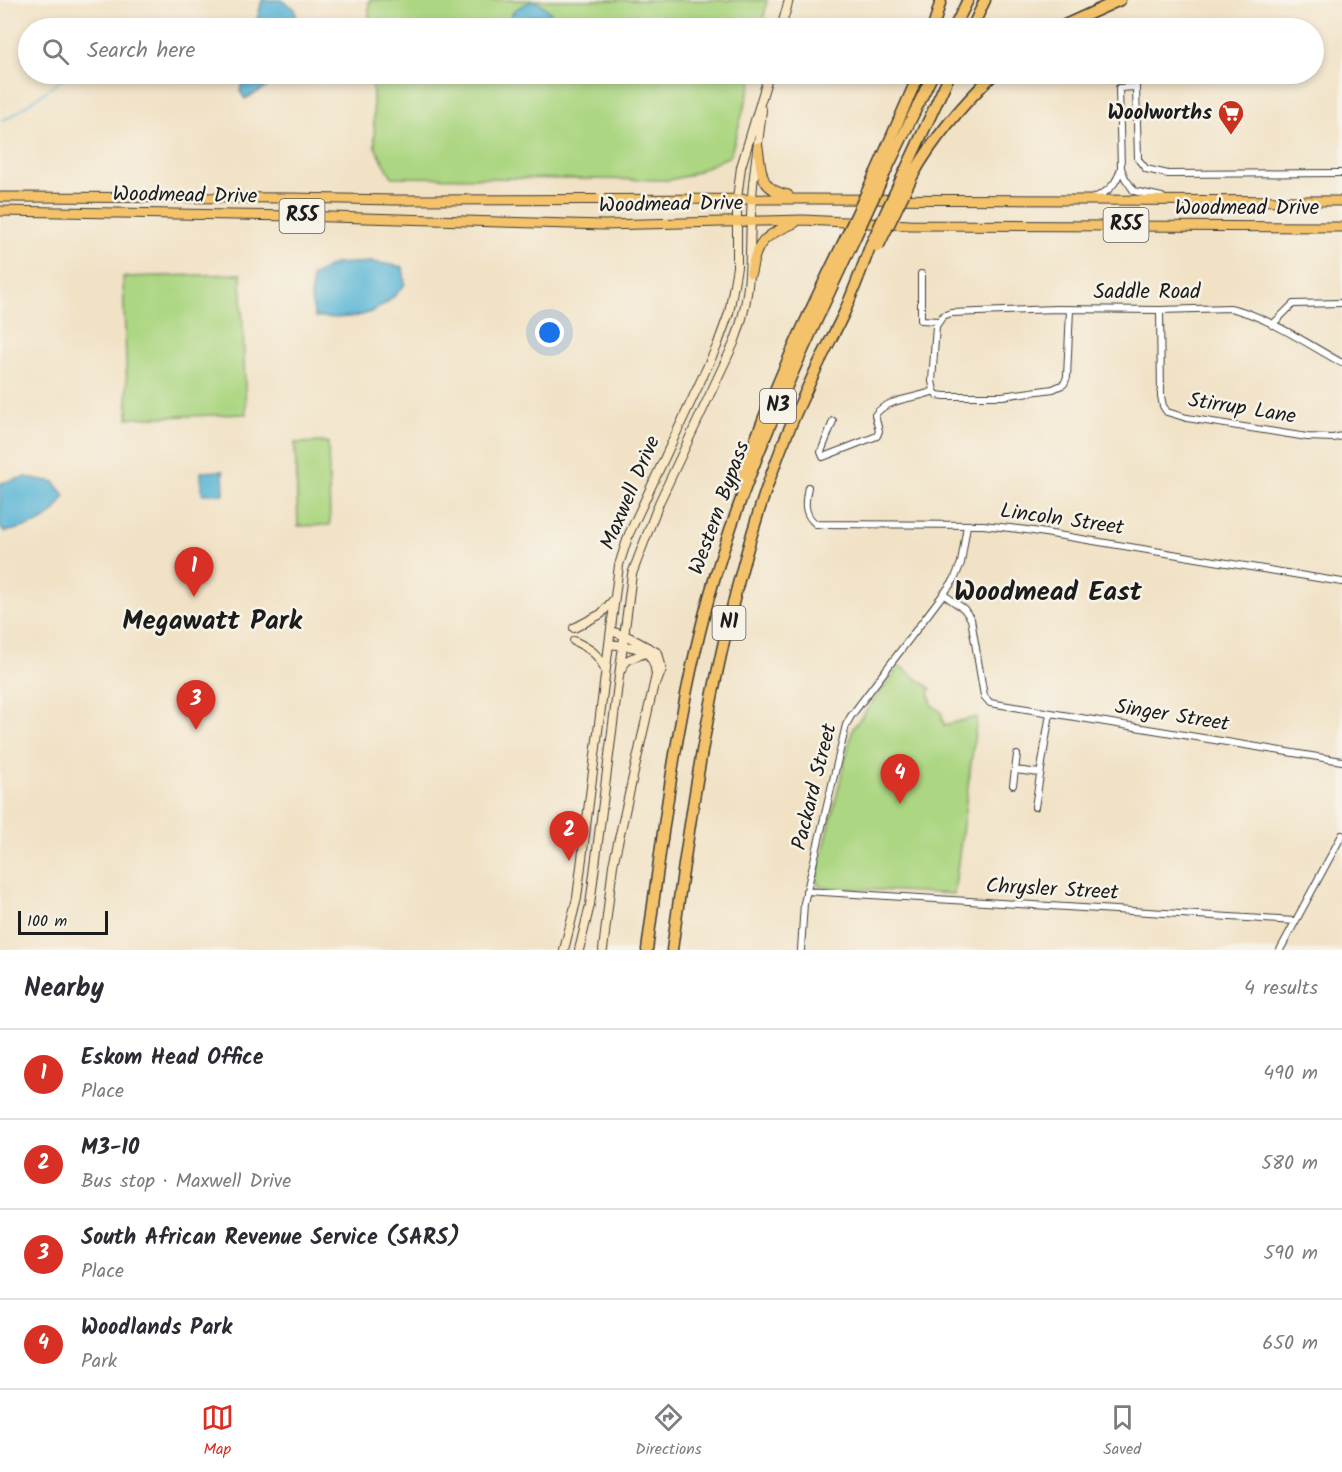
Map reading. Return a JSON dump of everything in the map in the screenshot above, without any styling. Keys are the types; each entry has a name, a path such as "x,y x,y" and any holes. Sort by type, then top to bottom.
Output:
{"highway":[{"path":"936,18 941,0"},
{"path":"959,18 968,0"},
{"path":"977,18 985,0"},
{"path":"1080,18 1120,0"},
{"path":"1081,18 1127,0"},
{"path":"881,173 915,84"},
{"name":"Western Bypass","path":"647,950 678,726 698,638 725,545 792,372 850,238 928,84"},
{"name":"Western Bypass","path":"672,950 688,829 716,678 739,580 759,509 811,379 909,174 946,84"},
{"path":"909,174 951,119 984,84"}],"main road":[{"path":"784,18 789,0"},
{"name":"Maxwell Drive","path":"564,950 577,898 619,565 629,534 717,346 729,313 737,267 737,199 741,167 766,84"},
{"name":"Maxwell Drive","path":"579,950 589,914 631,579 638,555 659,504 734,343 746,305 751,273 752,199 763,98"},
{"path":"758,147 762,177 767,186 778,193 805,198"},
{"path":"1290,201 1342,195"},
{"name":"Woodmead Drive","path":"0,197 394,200 805,198 1342,201"},
{"name":"Woodmead Drive","path":"0,211 298,216 540,224 803,220 910,225 1342,226"},
{"path":"751,273 755,253 764,239 803,220"},
{"path":"574,628 601,614 615,598"},
{"path":"611,631 624,634 648,646 660,657 662,672 654,687"},
{"path":"574,642 593,652 602,663 606,673"},
{"path":"603,950 613,864 654,687 655,667 652,657 646,652 609,644"},
{"path":"618,676 628,659 646,652"},
{"path":"585,830 599,833"}],"street":[{"path":"1187,200 1134,191 1129,186 1121,168 1119,88 1136,87 1138,159 1146,169 1168,174 1342,173"},
{"path":"1084,200 1106,192 1115,183 1121,168"},
{"path":"921,274 921,320 940,319 932,381 937,395 1002,396 1061,386 1067,377 1070,309"},
{"path":"1272,325 1293,304 1342,303"},
{"name":"Saddle Road","path":"940,319 951,313 1070,309 1230,308 1272,325 1342,363"},
{"name":"Stirrup Lane","path":"1160,310 1161,396 1167,412 1187,418 1307,437 1342,436"},
{"path":"832,421 821,452 824,458 877,436 879,430 875,416 879,411 904,398 918,398 934,391"},
{"name":"Lincoln Street","path":"808,487 805,508 808,516 816,524 967,525 1037,532 1342,582"},
{"name":"Packard Street","path":"801,950 806,891 846,726 851,716 958,574 967,525"},
{"name":"Singer Street","path":"943,594 964,609 971,619 984,696 988,702 1342,761"},
{"path":"1035,807 1050,712"},
{"path":"1013,785 1017,755"},
{"path":"1015,770 1040,773"},
{"path":"1280,950 1342,835"},
{"name":"Chrysler Street","path":"806,891 1295,921"}],"green space":[{"path":"369,0 767,0 764,18 369,18"},
{"path":"372,84 751,84 730,156 687,176 669,180 392,177 375,147"},
{"path":"241,274 246,414 128,418 123,277"},
{"path":"328,442 330,525 298,526 295,443"},
{"path":"900,666 931,689 929,693 932,705 941,712 944,725 977,717 954,894 821,887 816,881 853,728"}],"water":[{"path":"262,0 282,0 295,9 297,18 258,18"},
{"path":"533,1 538,2 553,18 534,15 527,18 510,18 513,12"},
{"path":"242,84 270,84 245,99 240,91"},
{"path":"373,262 403,267 405,284 386,304 354,317 315,317 311,299 312,276 334,264"},
{"path":"223,471 224,494 202,494 201,472"},
{"path":"26,477 54,482 65,495 54,512 41,522 5,532 0,528 0,483"}],"waterway":[{"path":"0,121 10,117 56,84"}],"place":[{"name":"Woolworths","path":"1231,136"},
{"name":"Eskom Head Office","path":"194,597"},
{"name":"South African Revenue Service (SARS)","path":"196,730"},
{"name":"Woodlands Park","path":"900,804"},
{"name":"M3-10","path":"569,861"}],"district":[{"name":"Woodmead East","path":"1048,592"},
{"name":"Megawatt Park","path":"212,621"}]}
